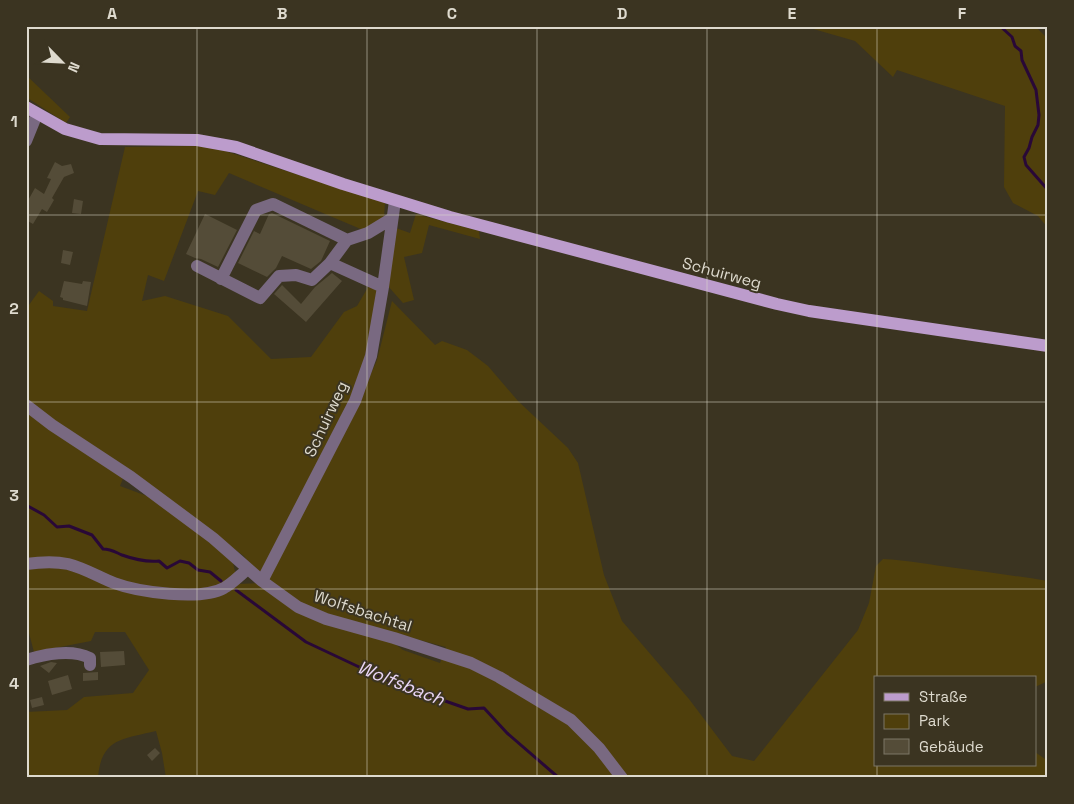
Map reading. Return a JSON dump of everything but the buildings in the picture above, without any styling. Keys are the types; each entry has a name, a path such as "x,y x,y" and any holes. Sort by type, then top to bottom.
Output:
{"main road":[{"name":"Schuirweg","path":"32,110 65,129 100,139 197,140 236,147 395,201 777,304 809,311 1048,346"}],"street":[{"path":"26,140 32,110"},
{"name":"Schuirweg","path":"262,581 355,401 371,356 395,201"},
{"path":"221,279 256,210 273,204 347,240"},
{"path":"197,266 260,298 279,276 296,275 312,280 330,263 347,240 368,233 392,219"},
{"path":"330,263 383,287"},
{"name":"Wolfsbachtal","path":"26,405 52,425 131,477 214,538 262,581 298,606 326,619 394,638 472,664 499,677 571,720 599,748 622,778"},
{"path":"26,564 55,562 67,564 126,587 144,591 196,594 213,592 224,588 248,569"},
{"path":"26,660 58,654 82,654 90,658 90,665"}],"green space":[{"path":"803,26 1035,26 1048,39 1048,228 1038,216 1013,203 1004,187 1005,106 897,70 893,77 855,41"},
{"path":"26,75 70,117 66,123 26,97"},
{"path":"199,146 225,151 385,203 384,217 363,230 229,173 215,195 198,191 164,281 148,275 142,301 165,296 228,316 271,359 311,357 344,312 357,306 370,284 377,288 367,358 352,400 261,571 255,572 244,556 26,400 26,309 39,291 53,301 53,306 87,311 125,147"},
{"path":"416,214 479,231 480,239 429,225 422,253 404,257 414,300 403,303 387,285 396,228 410,233"},
{"path":"392,301 435,345 442,341 467,350 488,366 518,401 568,448 578,463 604,575 622,621 689,699 732,756 754,761 858,630 869,603 876,566 883,559 910,561 1048,581 1048,681 1036,687 1036,676 874,676 874,766 1036,766 1036,753 1048,761 1048,778 166,778 156,731 116,742 104,755 98,778 26,778 26,712 67,710 84,697 133,693 149,670 125,632 95,632 91,641 34,652 26,622 26,408 124,476 120,486 155,499 215,543 233,563 238,584 260,583 293,608 391,641 403,650 440,663 446,647 319,613 303,606 269,579 358,403 377,360"}],"waterway":[{"path":"1000,26 1012,37 1015,46 1021,51 1022,60 1036,90 1039,115 1038,125 1024,157 1026,165 1048,190"},
{"name":"Wolfsbach","path":"26,505 44,515 57,527 69,526 92,535 103,549 136,559 159,561 167,568 180,561 189,563 198,570 210,572 221,581"},
{"name":"Wolfsbach","path":"236,590 306,642 391,682 468,709 484,708 507,733 559,778"}]}
